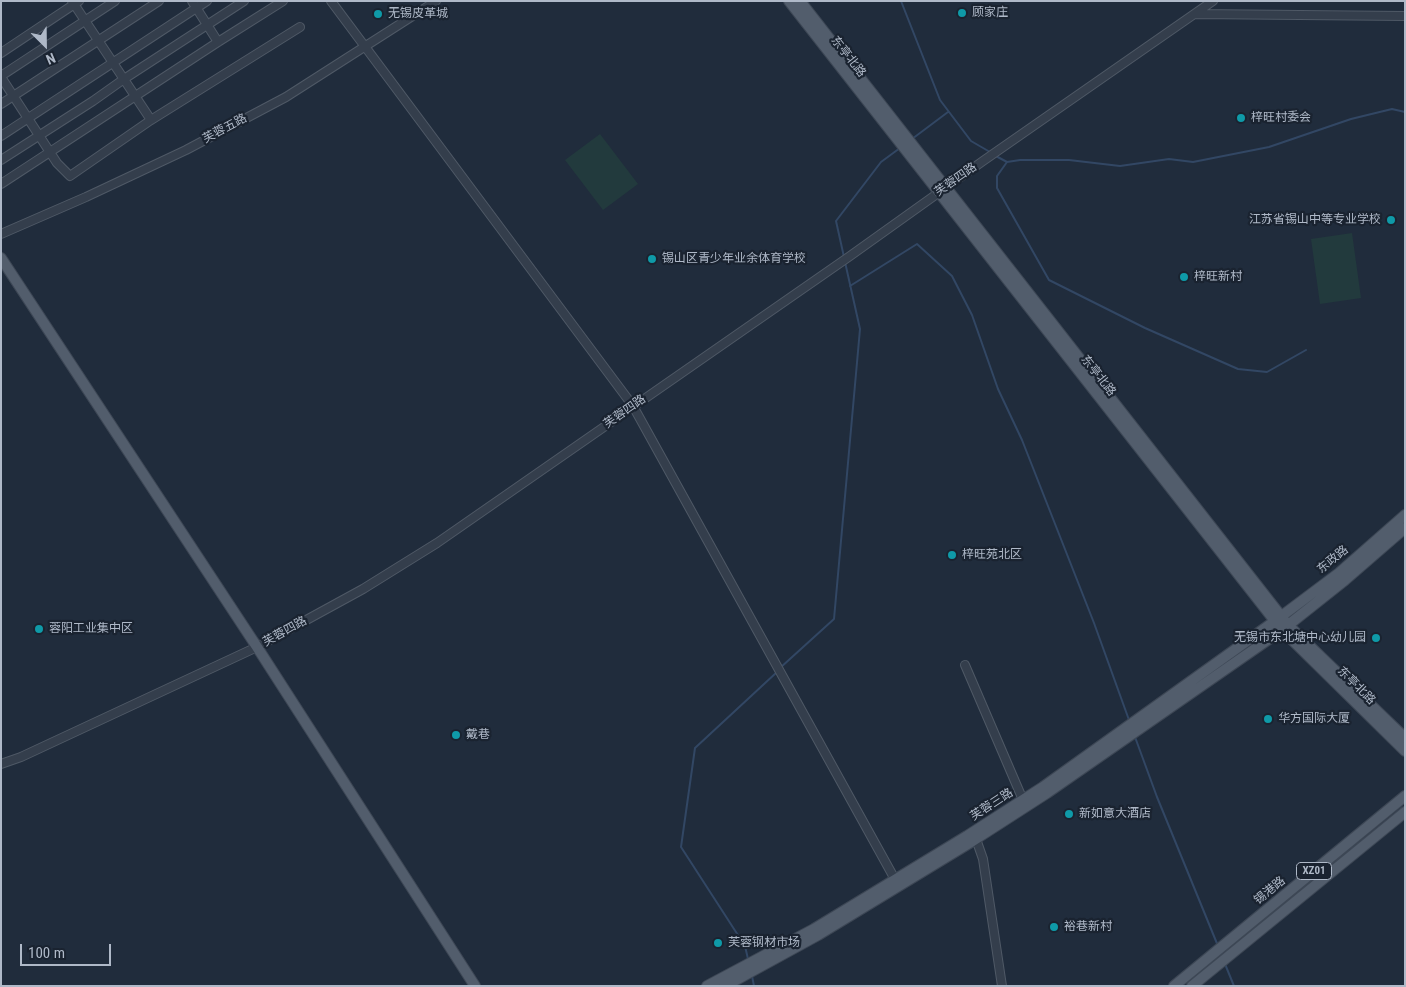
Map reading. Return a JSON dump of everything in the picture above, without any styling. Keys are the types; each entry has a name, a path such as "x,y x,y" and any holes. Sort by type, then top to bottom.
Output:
{"main road":[{"name":"东亭北路","path":"789,1 901,137"},
{"name":"东亭北路","path":"800,1 912,152 1285,628 1405,751"},
{"path":"1,258 475,986"},
{"name":"东政路","path":"1277,618 1339,573 1405,515"},
{"name":"东政路","path":"1285,628 1345,580 1405,528"},
{"name":"芙蓉三路","path":"897,883 976,839 1047,793 1277,618"},
{"name":"东亭北路","path":"1285,628 1405,738"},
{"name":"芙蓉三路","path":"1147,718 1285,628"},
{"name":"芙蓉三路","path":"707,986 736,976 818,935 1119,738"},
{"name":"锡港路","path":"1174,986 1405,796"},
{"name":"锡港路","path":"1192,986 1405,812"},
{"name":"芙蓉三路","path":"725,986 736,976"}],"street":[{"path":"115,1 1,76 57,163 70,176 151,120 300,27"},
{"path":"1,104 159,1"},
{"path":"1,136 114,63 194,5 208,1"},
{"path":"1,160 244,1"},
{"path":"1,184 283,1"},
{"path":"330,1 633,406 897,883"},
{"name":"芙蓉五路","path":"1,234 186,150 286,97 436,1"},
{"name":"芙蓉四路","path":"1,764 22,757 256,647 363,589 437,543 1213,1"},
{"path":"1,53 75,2 151,120"},
{"path":"194,5 218,42"},
{"path":"1196,14 1405,16"},
{"path":"965,665 1023,800"},
{"path":"976,839 983,859 1002,986"}],"green space":[{"path":"600,134 638,184 603,210 565,160"},
{"path":"1352,233 1361,298 1320,304 1311,239"}],"waterway":[{"path":"901,1 940,100 971,141 990,152"},
{"path":"1007,162 1020,160 1069,160 1120,166 1169,159 1193,162 1269,147 1351,119 1392,109 1405,112"},
{"path":"912,139 948,112"},
{"path":"844,257 836,221 881,162 900,148"},
{"path":"994,155 1007,162 997,176 997,188 1049,280 1145,328 1238,369 1267,372 1306,350"},
{"path":"850,286 917,244 952,276 972,315 998,389 1022,440 1094,623 1129,720"},
{"path":"780,668 834,619 860,329 845,262"},
{"path":"748,959 745,946 681,847 695,748 777,672"},
{"path":"1135,737 1157,797 1218,946"},
{"path":"1225,964 1234,986"},
{"path":"752,976 754,986"}],"place":[{"name":"顾家庄","path":"962,13"},
{"name":"无锡皮革城","path":"378,14"},
{"name":"梓旺村委会","path":"1241,118"},
{"name":"江苏省锡山中等专业学校","path":"1391,220"},
{"name":"锡山区青少年业余体育学校","path":"652,259"},
{"name":"梓旺新村","path":"1184,277"},
{"name":"梓旺苑北区","path":"952,555"},
{"name":"蓉阳工业集中区","path":"39,629"},
{"name":"无锡市东北塘中心幼儿园","path":"1376,638"},
{"name":"华方国际大厦","path":"1268,719"},
{"name":"戴巷","path":"456,735"},
{"name":"新如意大酒店","path":"1069,814"},
{"name":"裕巷新村","path":"1054,927"},
{"name":"芙蓉钢材市场","path":"718,943"}]}
